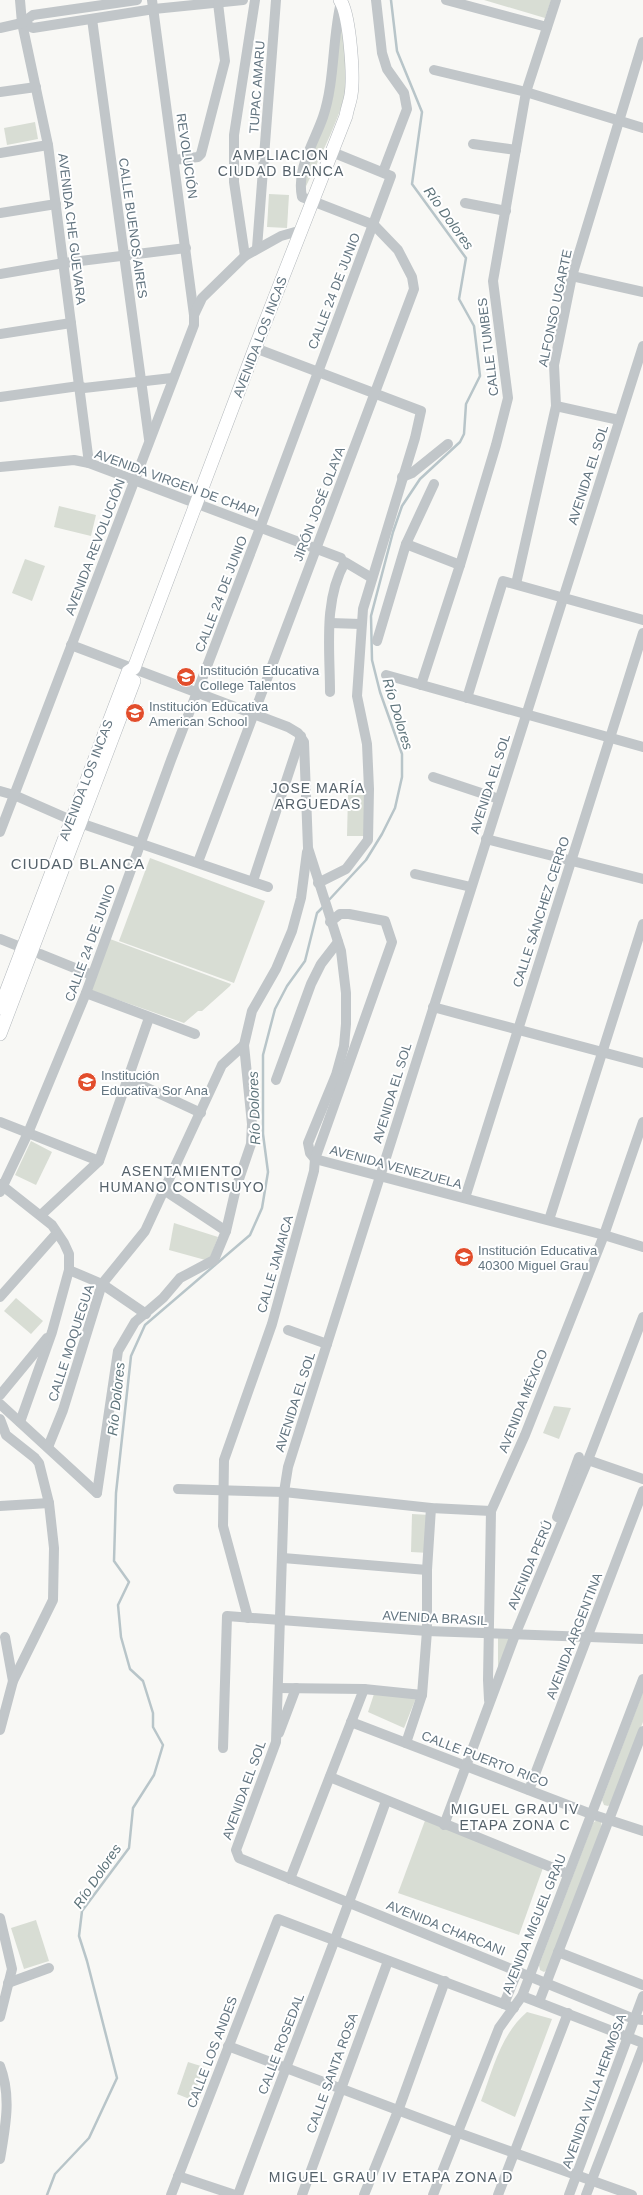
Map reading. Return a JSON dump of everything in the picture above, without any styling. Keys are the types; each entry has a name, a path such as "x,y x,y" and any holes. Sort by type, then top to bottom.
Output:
{"main road":[{"name":"AVENIDA LOS INCAS","path":"0,1034 128,672 134,668 255,348 332,152 351,95 352,68 346,20 341,1"},
{"name":"AVENIDA LOS INCAS","path":"0,1008 23,948 76,821"}],"street":[{"name":"AVENIDA CHE GUEVARA","path":"20,0 22,23 48,145 89,463"},
{"path":"0,28 22,23 33,15 136,0"},
{"path":"22,23 33,28 92,19 153,5 218,3 243,0"},
{"path":"245,256 234,182 234,135 255,0"},
{"name":"TUPAC AMARU","path":"257,248 276,0"},
{"name":"CALLE 24 DE JUNIO","path":"1,1188 28,1133 86,993 140,844 260,528 317,371 374,225 387,174 407,109 404,93 387,69 384,61 376,0"},
{"path":"446,0 472,4 547,27"},
{"name":"CALLE TUMBES","path":"421,685 460,565 496,445 508,398 493,280 526,92 556,0"},
{"path":"313,201 302,196 300,186 301,174 323,117 327,98 336,24 341,1"},
{"path":"174,160 198,157 201,154 225,61 218,3"},
{"name":"REVOLUCIÓN","path":"153,5 194,316"},
{"name":"CALLE BUENOS AIRES","path":"92,19 149,441"},
{"name":"ALFONSO UGARTE","path":"516,584 556,406 554,365 572,276 643,42"},
{"path":"434,70 526,92 643,128"},
{"path":"0,92 36,87"},
{"path":"473,144 516,150"},
{"path":"0,153 48,145"},
{"path":"332,152 387,174"},
{"name":"JIRÓN JOSÉ OLAYA","path":"198,862 414,289 412,277 398,250 374,225 313,201"},
{"path":"465,202 506,211"},
{"path":"0,213 56,204"},
{"name":"AVENIDA REVOLUCIÓN","path":"0,832 172,378 194,325 194,316 202,298 245,256 281,236 302,230"},
{"path":"0,274 64,263 186,248"},
{"path":"572,276 643,292"},
{"path":"0,334 71,323"},
{"name":"AVENIDA EL SOL","path":"239,1858 236,1850 276,1742 284,1492 288,1467 562,597 643,346"},
{"path":"255,348 421,411 372,578 361,624 357,696 367,744 369,789 368,840 346,869 319,887"},
{"path":"0,397 79,386 84,388 172,378"},
{"path":"556,406 619,420"},
{"path":"402,477 412,472 448,444"},
{"name":"AVENIDA VIRGEN DE CHAPI","path":"0,467 74,460 89,463 341,558"},
{"path":"377,641 406,544 434,484"},
{"path":"406,544 460,565"},
{"path":"330,692 330,623 333,591 345,562 372,578"},
{"path":"466,698 503,581 643,620"},
{"path":"330,623 361,624"},
{"name":"CALLE SÁNCHEZ CERRO","path":"465,1198 643,633"},
{"path":"71,645 253,713 300,735 253,881"},
{"path":"386,675 643,747"},
{"name":"AVENIDA VENEZUELA","path":"300,735 304,742 308,848 329,919 338,942 346,993 344,1046 336,1075 308,1143 310,1153 315,1159 604,1234 643,1247"},
{"path":"433,777 499,799"},
{"path":"0,791 14,795 76,821 140,844 198,862 268,887"},
{"path":"486,839 643,879"},
{"path":"0,1404 97,1493 118,1351 135,1322 163,1298 180,1278 214,1260 226,1231 236,1188 251,1144 252,1124 244,1045 252,1011 276,969 292,931 301,898 308,848"},
{"path":"416,874 471,887"},
{"name":"CALLE JAMAICA","path":"248,1618 222,1526 224,1460 272,1324 314,1171 315,1159 392,942 385,921 349,914 340,914 329,919"},
{"path":"549,1220 643,924"},
{"path":"0,939 23,948"},
{"path":"276,1080 311,984 321,964 338,942"},
{"path":"40,954 92,975"},
{"path":"86,993 149,1018 195,1034"},
{"path":"433,1007 643,1063"},
{"path":"41,1215 99,1161 149,1018"},
{"name":"CALLE MOQUEGUA","path":"48,1447 63,1410 102,1284 137,1243 201,1113 222,1065 244,1045"},
{"path":"128,1079 201,1113"},
{"path":"0,1122 99,1161"},
{"name":"AVENIDA MÉXICO","path":"489,1700 491,1512 525,1435 604,1234 643,1122"},
{"path":"1,1188 41,1215 52,1225 56,1234 64,1243 69,1254 68,1270 52,1332 20,1422"},
{"path":"164,1190 226,1231"},
{"path":"0,1296 56,1234"},
{"path":"68,1270 102,1284 146,1314"},
{"path":"643,1317 583,1459 643,1479"},
{"path":"288,1330 327,1344"},
{"path":"0,1395 52,1332"},
{"path":"0,1419 6,1435 35,1458 39,1463 49,1503 54,1548 53,1600 13,1681 0,1730"},
{"name":"AVENIDA PERÚ","path":"444,1825 489,1700 555,1539 557,1517 583,1459"},
{"path":"178,1489 284,1492 431,1508 491,1512"},
{"name":"AVENIDA ARGENTINA","path":"528,1790 643,1491"},
{"path":"0,1506 49,1503"},
{"path":"406,1743 422,1695 427,1631 427,1570 431,1508"},
{"path":"283,1558 427,1570"},
{"name":"AVENIDA BRASIL","path":"224,1748 227,1616 427,1631 643,1639"},
{"path":"5,1637 13,1681"},
{"name":"AVENIDA MIGUEL GRAU","path":"433,2195 456,2132 499,2028 522,1996 643,1679"},
{"path":"278,1688 364,1690 422,1695"},
{"path":"276,1742 296,1688"},
{"path":"290,1879 364,1690"},
{"name":"CALLE PUERTO RICO","path":"351,1722 591,1814 643,1831"},
{"path":"539,2002 643,1731"},
{"path":"330,1777 444,1825 568,1874"},
{"name":"CALLE ROSEDAL","path":"238,2195 285,2067 350,1903 386,1801"},
{"name":"AVENIDA CHARCANI","path":"239,1858 517,1972 639,2019"},
{"path":"0,1918 12,1969 0,2017"},
{"name":"CALLE LOS ANDES","path":"171,2195 278,1919 335,1941"},
{"path":"335,1941 514,2008"},
{"path":"558,1952 643,1985"},
{"name":"CALLE SANTA ROSA","path":"302,2195 388,1960"},
{"path":"8,1983 49,1968"},
{"path":"504,2004 517,1972"},
{"path":"364,2195 398,2111 445,1981"},
{"path":"522,1996 643,2043"},
{"name":"AVENIDA VILLA HERMOSA","path":"569,2195 628,2037 639,2019 643,1996"},
{"path":"498,2195 568,2013"},
{"path":"228,2046 398,2111 632,2195"},
{"path":"586,2195 643,2047"},
{"path":"0,2066 5,2080 8,2110 0,2159"},
{"path":"178,2176 235,2195"}],"shaded area":[{"path":"484,0 551,0 545,18"},
{"path":"338,25 342,25 346,53 347,81 345,93 336,121 304,191 303,176 334,91"},
{"path":"35,122 38,139 7,145 4,128"},
{"path":"269,194 289,195 287,228 267,227"},
{"path":"59,506 96,515 91,536 54,527"},
{"path":"25,559 45,566 32,601 12,593"},
{"path":"348,795 366,795 365,836 347,836"},
{"path":"150,858 265,901 234,983 119,941"},
{"path":"110,939 231,984 202,1011 198,1011 184,1023 90,990"},
{"path":"31,1141 52,1152 36,1185 15,1175"},
{"path":"174,1223 218,1237 209,1261 169,1250"},
{"path":"16,1298 43,1321 31,1334 4,1311"},
{"path":"554,1406 571,1408 559,1439 543,1433"},
{"path":"412,1514 430,1515 429,1553 411,1552"},
{"path":"498,1638 512,1639 498,1672"},
{"path":"643,1692 643,1722 611,1804 608,1806 604,1805 602,1800"},
{"path":"374,1694 416,1698 404,1728 368,1712"},
{"path":"426,1818 544,1865 519,1935 398,1893"},
{"path":"597,1820 601,1822 602,1828 548,1969 544,1972 540,1970 539,1965 593,1823"},
{"path":"36,1920 49,1961 24,1969 11,1928"},
{"path":"527,2012 552,2019 515,2117 481,2101 504,2041 518,2021"},
{"path":"188,2062 204,2067 192,2100 177,2094"}],"waterway":[{"name":"Río Dolores","path":"328,901 366,860 382,834 395,808 402,777 402,754 380,692 372,660 371,616 393,532 402,506 420,479 460,442 464,434 466,404 480,376 474,326 459,299 466,258 412,184 422,112 397,51 391,0"},
{"name":"Río Dolores","path":"47,2195 55,2174 89,2138 117,2078 87,1961 79,1936 82,1911 129,1848 133,1808 154,1775 163,1745 153,1727 153,1713 143,1681 130,1669 121,1637 118,1605 129,1582 114,1561 116,1493 131,1356 145,1325 250,1235 262,1208 268,1172 263,1134 263,1055 275,1009 287,986 305,961 317,913 324,906"}],"place":[{"name":"Institución Educativa College Talentos","path":"186,677"},
{"name":"Institución Educativa American School","path":"135,713"},
{"name":"Institución Educativa Sor Ana","path":"87,1082"},
{"name":"Institución Educativa 40300 Miguel Grau","path":"464,1257"}],"district":[{"name":"AMPLIACION CIUDAD BLANCA","path":"281,164"},
{"name":"JOSE MARÍA ARGUEDAS","path":"318,796"},
{"name":"CIUDAD BLANCA","path":"78,863"},
{"name":"ASENTAMIENTO HUMANO CONTISUYO","path":"182,1180"},
{"name":"MIGUEL GRAU IV ETAPA ZONA C","path":"515,1818"},
{"name":"MIGUEL GRAU IV ETAPA ZONA D","path":"391,2177"}]}
